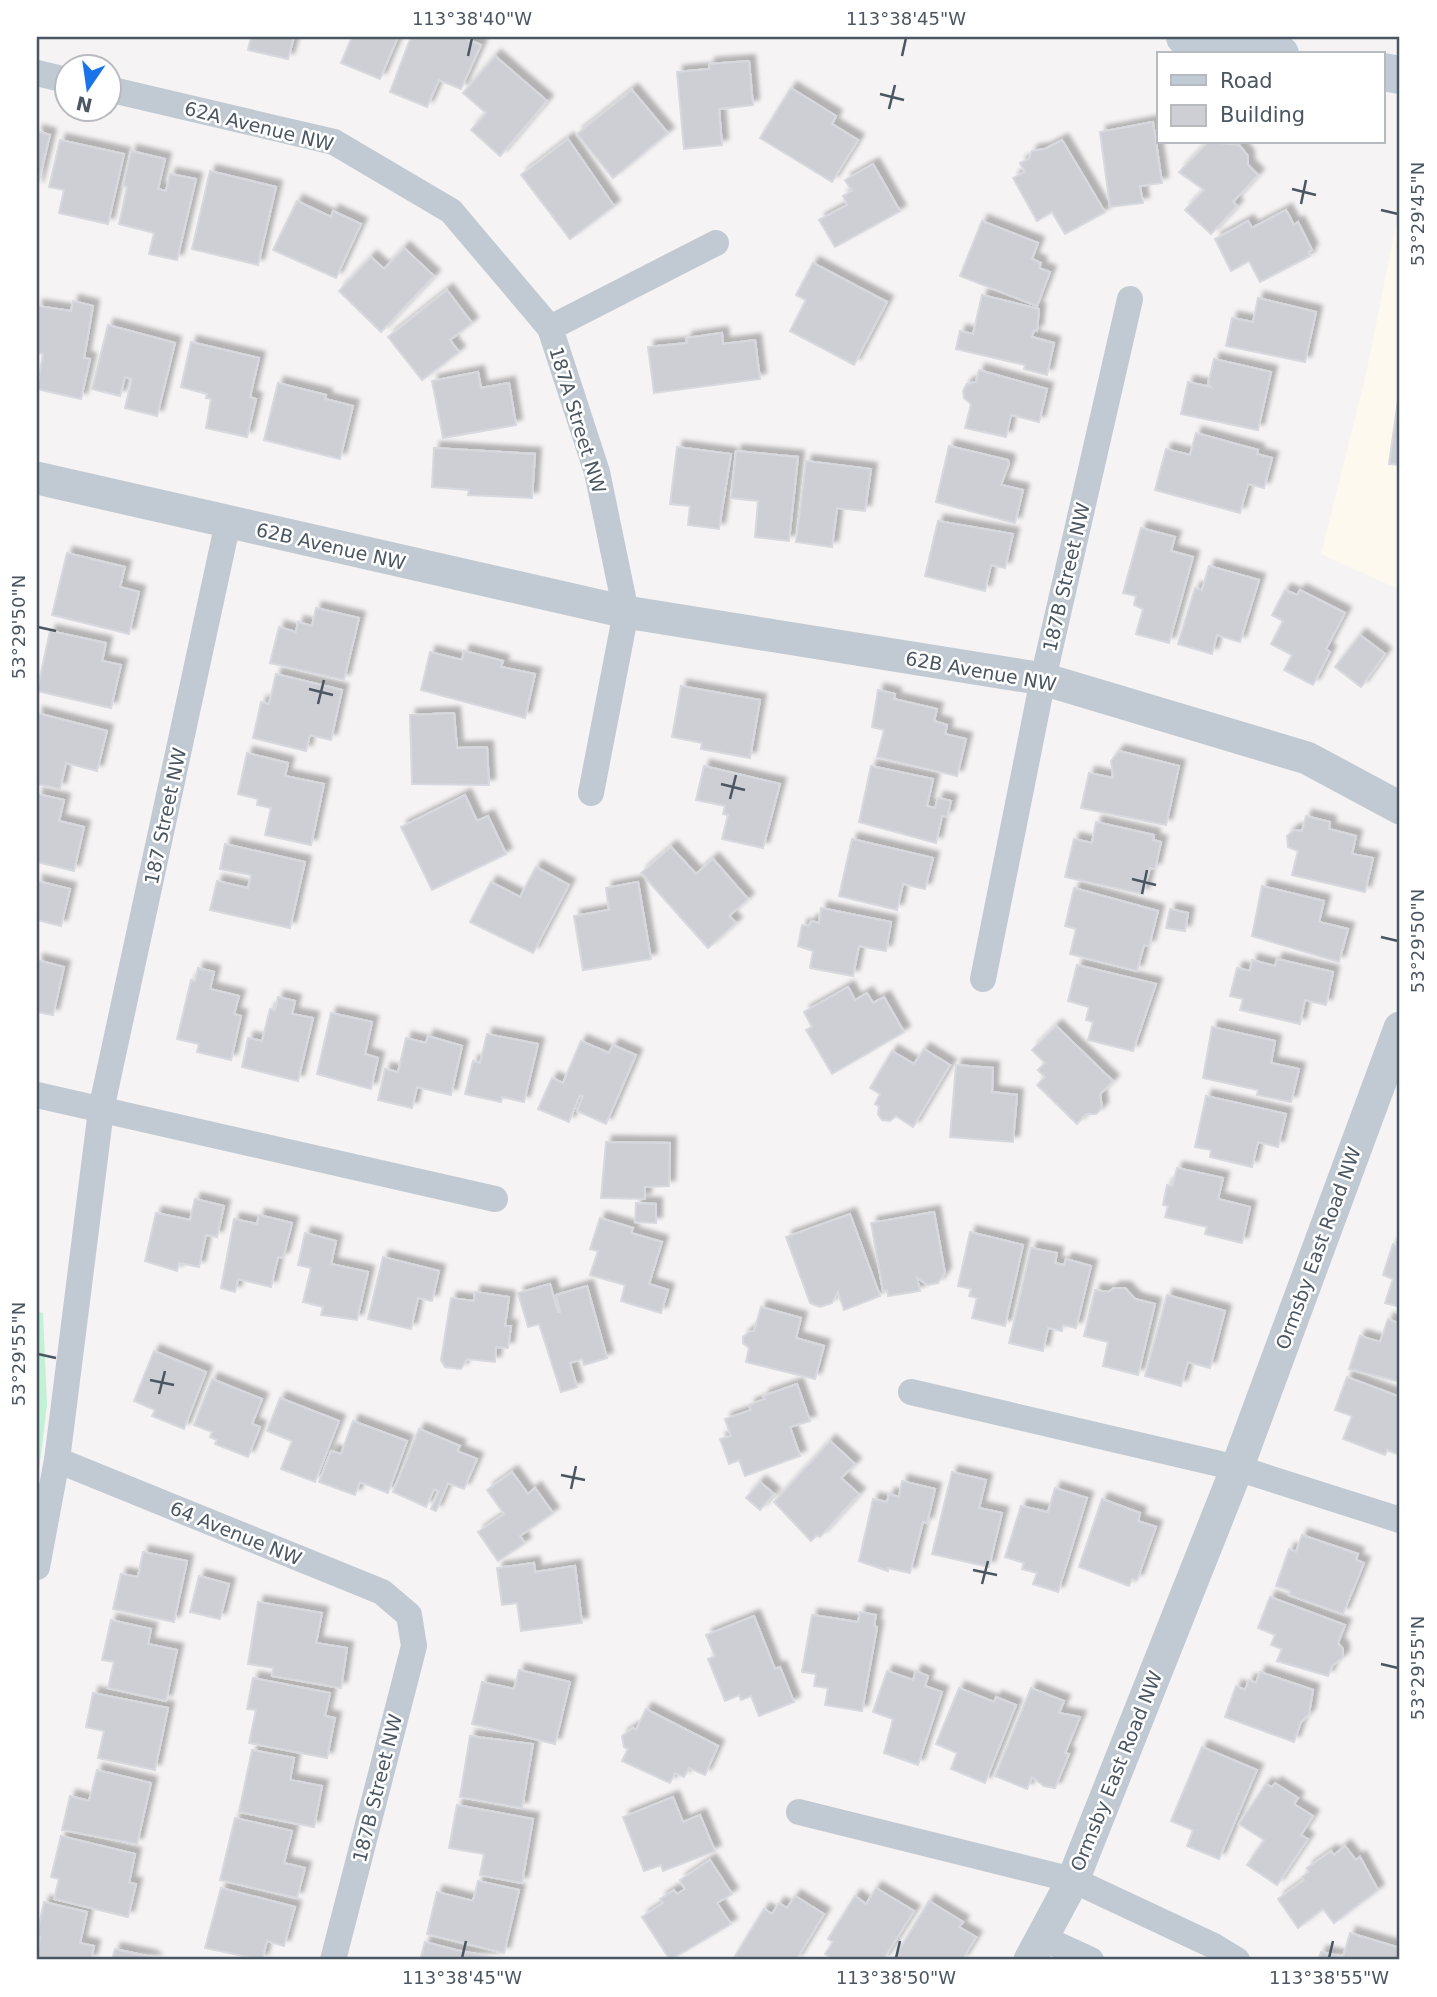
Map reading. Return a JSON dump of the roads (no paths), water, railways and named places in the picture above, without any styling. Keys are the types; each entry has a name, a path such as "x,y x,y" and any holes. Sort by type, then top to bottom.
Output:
{"main road":[{"path":"1185,37 1269,52"}],"street":[{"name":"62A Avenue NW","path":"122,92 334,142 451,211 550,328"},
{"name":"187A Street NW","path":"626,612 597,472 550,328 716,243"},
{"name":"187B Street NW","path":"983,979 1043,679 1130,299"},
{"name":"62B Avenue NW","path":"37,478 626,612 1043,679 1307,758 1400,808"},
{"name":"187 Street NW","path":"37,1567 57,1460 101,1110 228,523"},
{"path":"592,793 626,612"},
{"name":"Ormsby East Road NW","path":"1091,1960 1036,1949 1073,1880 1237,1468 1400,1028"},
{"path":"37,1094 495,1199"},
{"path":"911,1392 1237,1468 1400,1520"},
{"name":"64 Avenue NW","path":"57,1460 382,1592 409,1615"},
{"name":"187B Street NW","path":"333,1960 414,1646 409,1615"},
{"name":"Ormsby East Road NW","path":"799,1812 1073,1880 1214,1946 1237,1960"}]}
